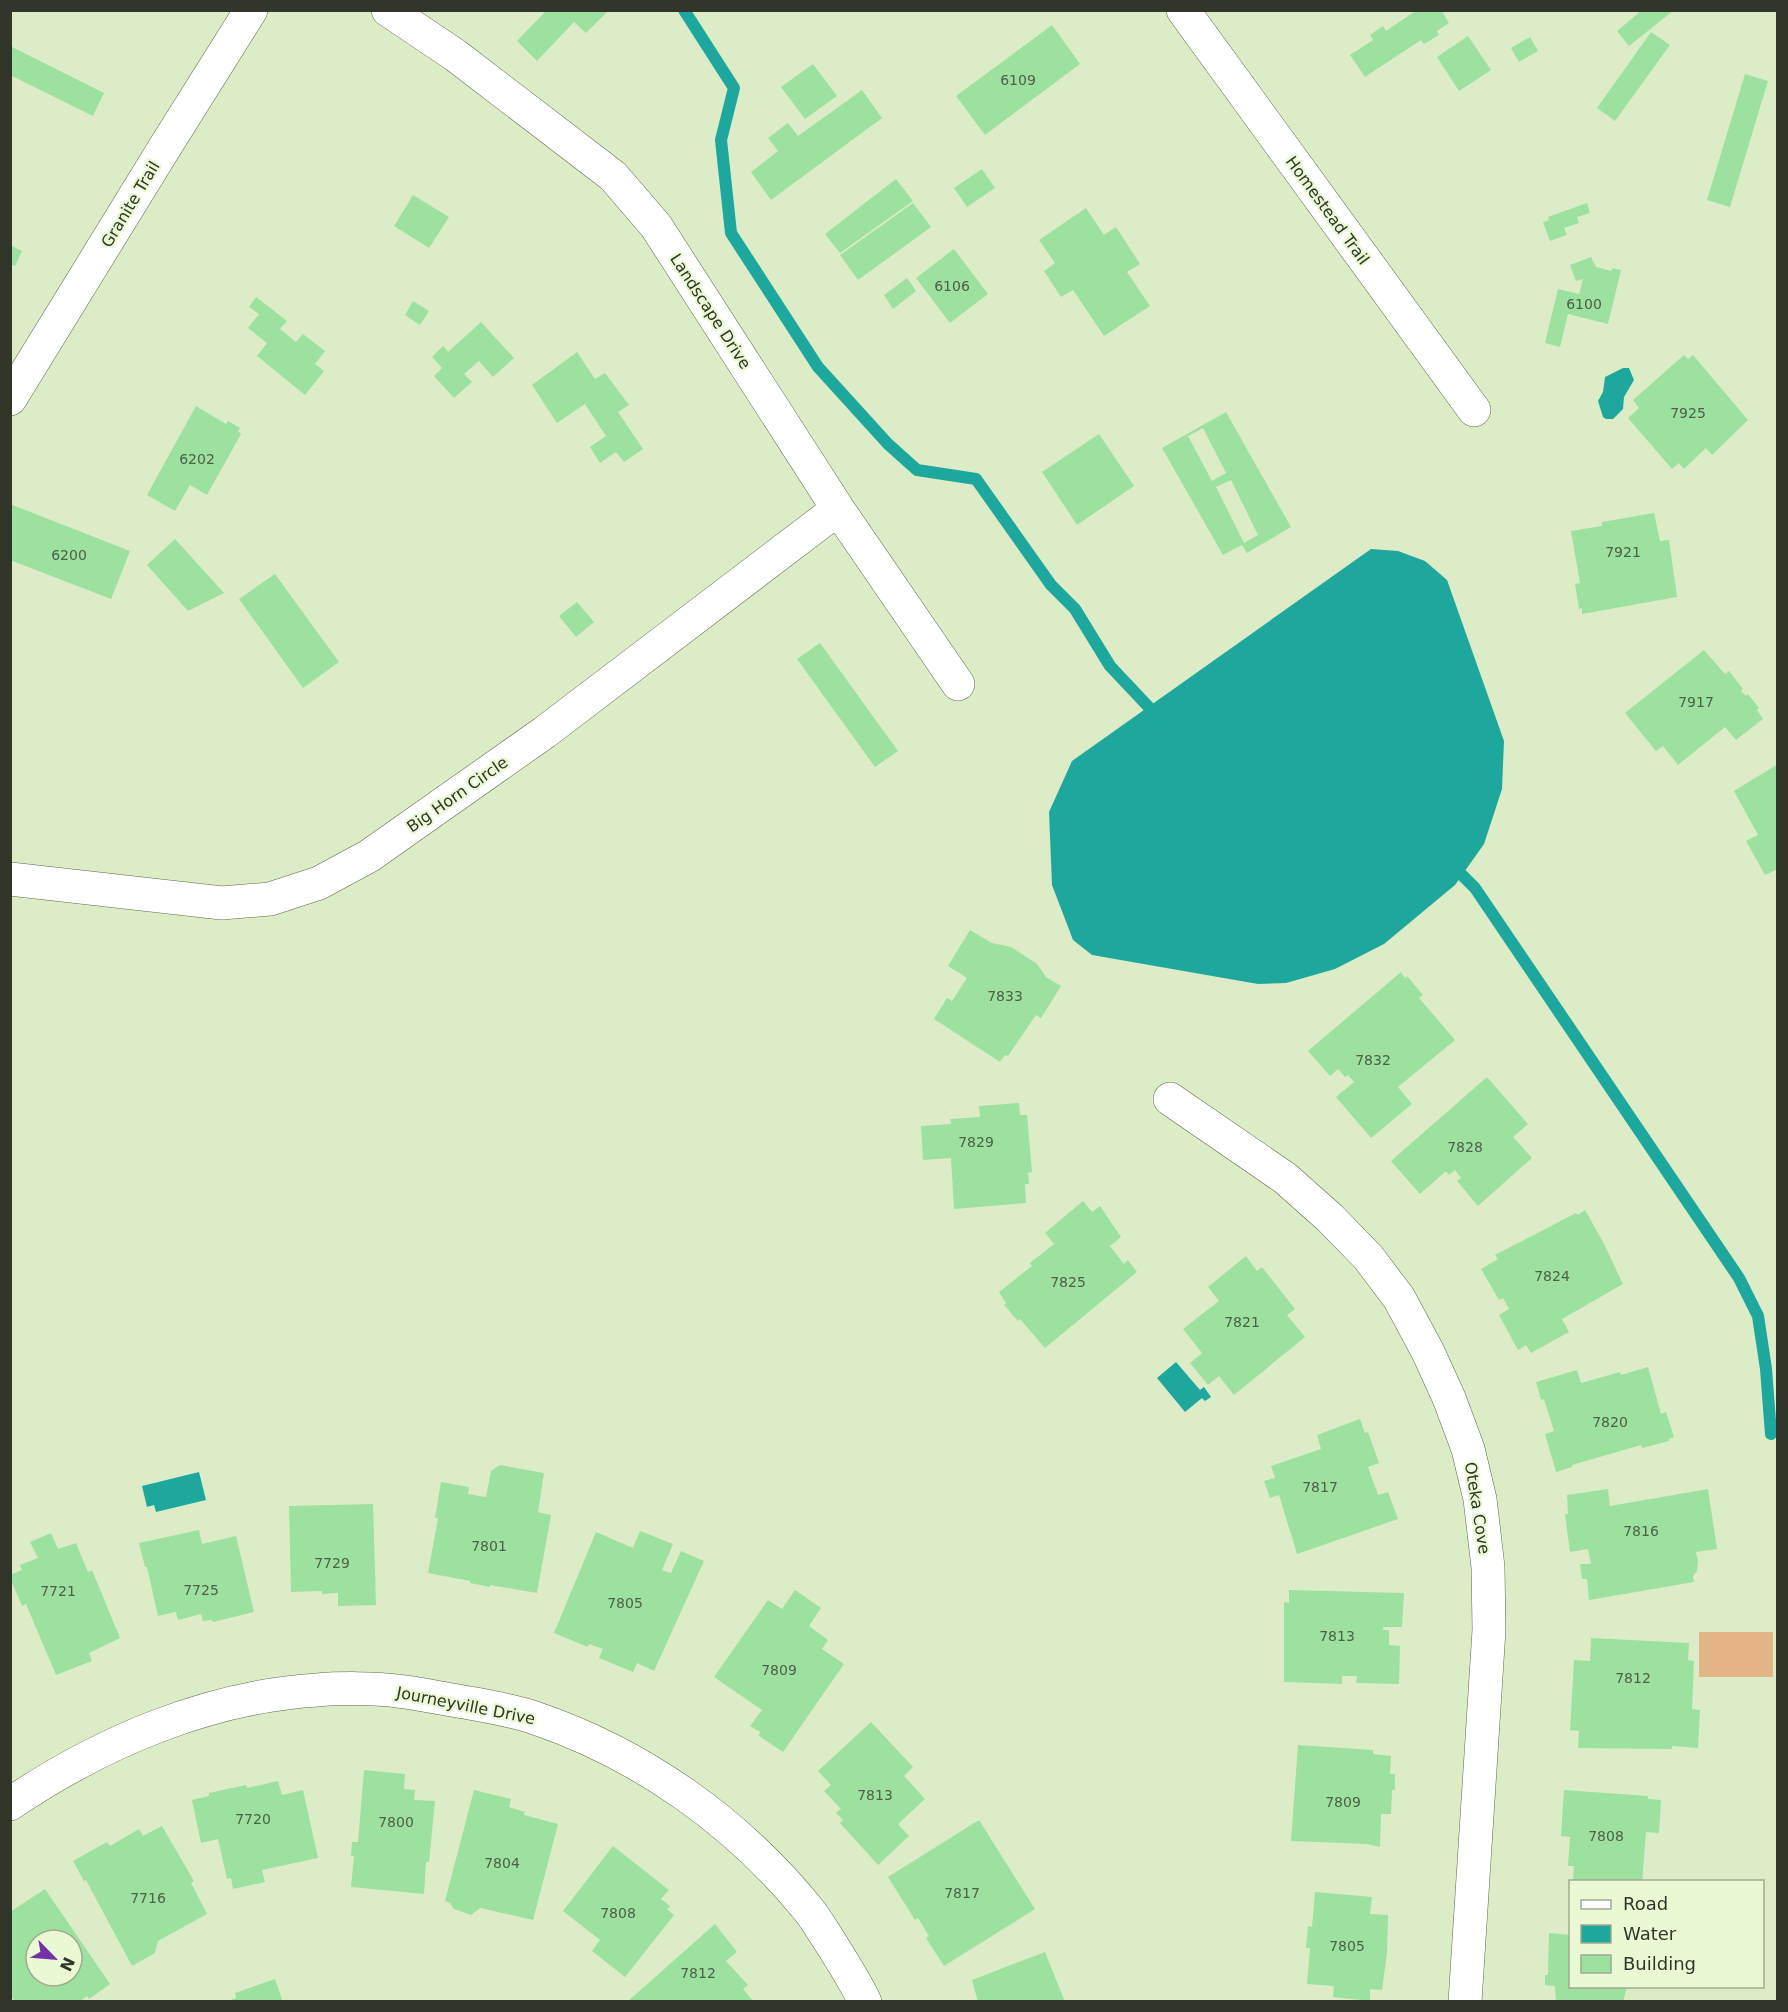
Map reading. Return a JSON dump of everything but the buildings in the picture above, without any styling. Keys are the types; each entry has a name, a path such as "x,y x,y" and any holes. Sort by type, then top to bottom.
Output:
{"street":[{"name":"Granite Trail","path":"10,399 251,10"},
{"name":"Landscape Drive","path":"388,10 455,55 613,176 656,226 838,509 958,684"},
{"name":"Homestead Trail","path":"1183,10 1474,410"},
{"name":"Big Horn Circle","path":"10,879 222,903 270,899 319,883 369,856 545,732 838,509"},
{"name":"Oteka Cove","path":"1170,1099 1285,1178 1330,1218 1368,1257 1399,1298 1428,1352 1449,1398 1468,1449 1480,1499 1488,1567 1489,1630 1465,2001"},
{"name":"Journeyville Drive","path":"10,1804 100,1750 166,1724 250,1699 317,1690 395,1690 481,1705 532,1717 578,1734 623,1756 670,1784 721,1821 770,1867 809,1910 853,1977 865,2001"}],"shaded area":[{"path":"1699,1632 1773,1632 1773,1677 1699,1677"}],"water":[{"path":"1623,368 1629,368 1634,380 1624,397 1623,409 1613,419 1606,419 1603,417 1598,401 1603,392 1605,377"},
{"path":"1371,549 1398,551 1425,561 1447,580 1504,741 1502,789 1484,844 1455,885 1384,944 1335,969 1286,983 1258,984 1092,955 1073,940 1052,885 1049,812 1072,761"},
{"path":"1176,1362 1200,1390 1204,1387 1211,1397 1205,1401 1202,1398 1185,1412 1157,1378"},
{"path":"199,1472 206,1500 156,1512 154,1505 147,1507 142,1486"}],"waterway":[{"path":"684,10 734,88 721,140 731,233 818,367 888,444 917,470 976,479 1051,585 1075,609 1110,666 1160,719"},
{"path":"1447,867 1462,875 1475,888 1739,1278 1758,1316 1766,1369 1771,1434"}]}
